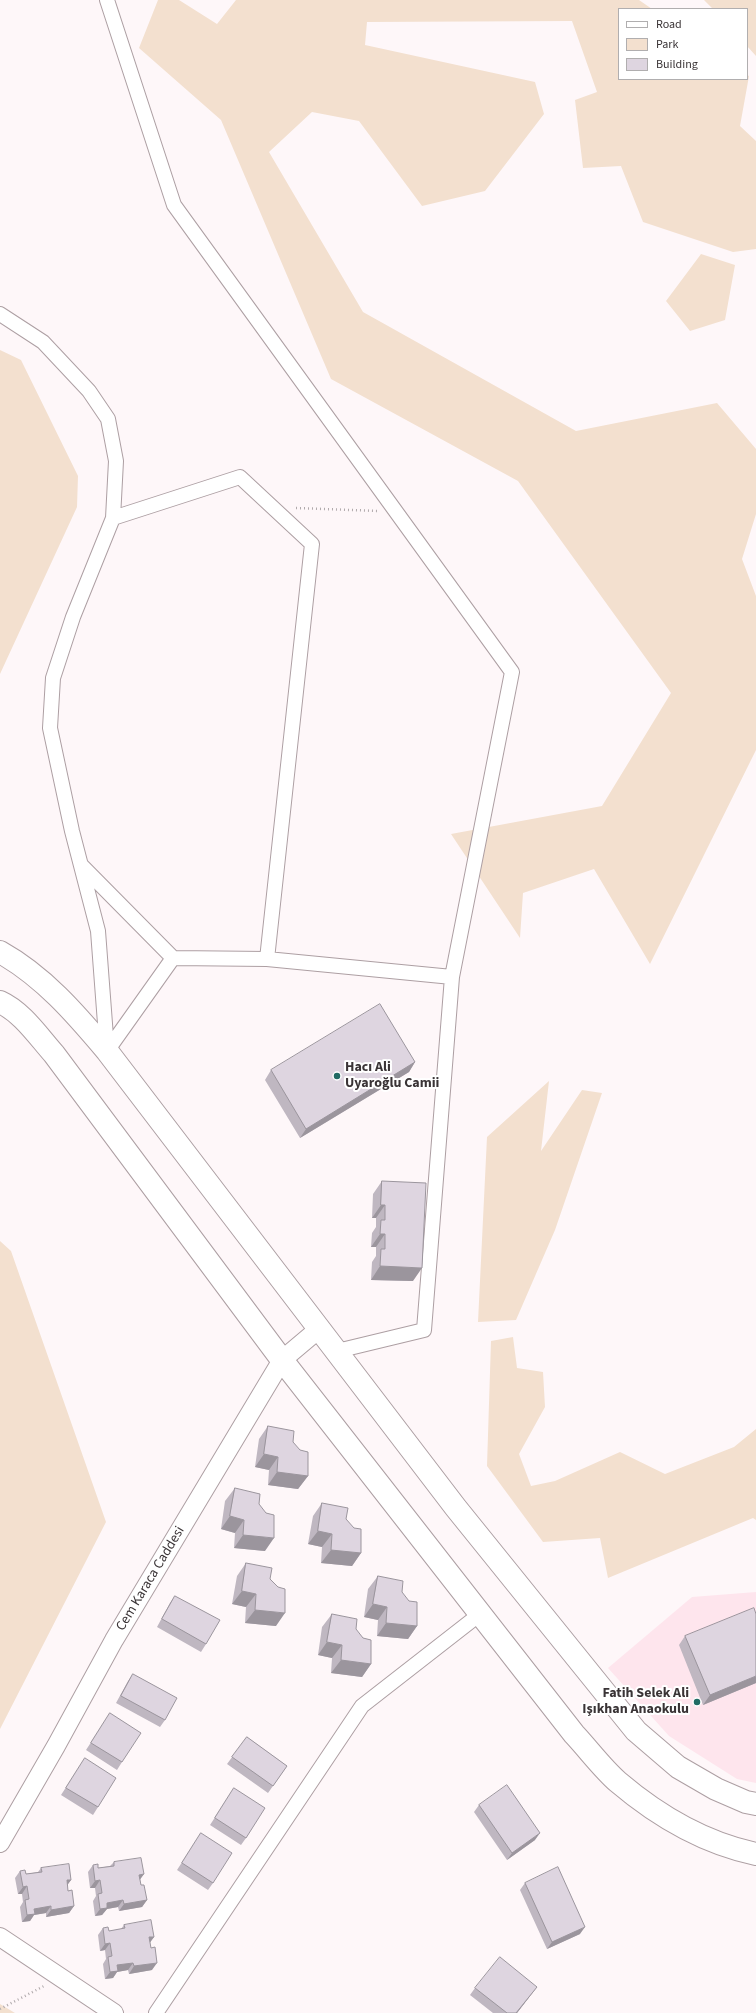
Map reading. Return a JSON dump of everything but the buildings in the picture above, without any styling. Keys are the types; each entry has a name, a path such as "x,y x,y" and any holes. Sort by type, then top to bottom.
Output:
{"main road":[{"path":"0,952 18,962 66,1002 106,1050 320,1328 456,1508 636,1731 678,1767 716,1789 746,1802 756,1804"},
{"path":"0,1002 31,1027 54,1054 282,1360 574,1734 618,1781 688,1830 722,1844 756,1854"}],"street":[{"path":"107,0 174,205 512,672 452,978 424,1330 337,1351"},
{"path":"0,314 43,342 89,391 108,419 116,460 113,518 73,617 53,678 50,728 81,865 98,931 106,1050"},
{"path":"113,518 240,477 312,544 267,959"},
{"path":"81,865 173,958 267,959 452,978"},
{"path":"106,1050 173,958"},
{"name":"Cem Karaca Caddesi","path":"0,1843 56,1746 114,1640 282,1360 320,1328"},
{"path":"156,2013 362,1706 480,1614"},
{"path":"0,1937 114,2013"}],"path":[{"path":"273,508 396,511"},
{"path":"0,2009 60,1977"}],"shaded area":[{"name":"Fatih Selek Ali Işıkhan Anaokulu","path":"756,1592 756,1783 737,1779 669,1736 608,1668 692,1597"}],"green space":[{"path":"158,0 179,0 217,24 236,0 639,0 651,8 618,8 618,80 748,80 749,76 740,126 756,141 756,249 733,252 643,222 621,166 583,168 575,100 597,92 572,21 367,22 365,45 535,82 544,114 485,191 422,206 359,121 312,112 269,152 363,312 576,431 717,403 756,449 756,514 742,559 756,596 756,750 650,964 594,869 523,893 520,938 451,834 602,806 671,693 518,481 331,379 221,120 139,48"},
{"path":"704,0 756,0 756,56 748,47 748,8 712,8"},
{"path":"701,254 735,265 725,320 690,331 666,301"},
{"path":"0,350 21,360 78,476 77,507 0,674"},
{"path":"549,1081 541,1151 582,1090 602,1093 555,1230 516,1320 478,1322 487,1137"},
{"path":"0,1241 11,1251 106,1522 0,1729"},
{"path":"513,1337 517,1368 543,1372 545,1407 519,1454 531,1486 555,1481 620,1452 665,1474 734,1447 756,1429 756,1520 753,1518 608,1578 600,1538 543,1542 487,1466 491,1341"},
{"path":"0,2004 15,2013 0,2013"}],"place":[{"name":"Hacı Ali Uyaroğlu Camii","path":"337,1076"},
{"name":"Fatih Selek Ali Işıkhan Anaokulu","path":"697,1702"}]}
